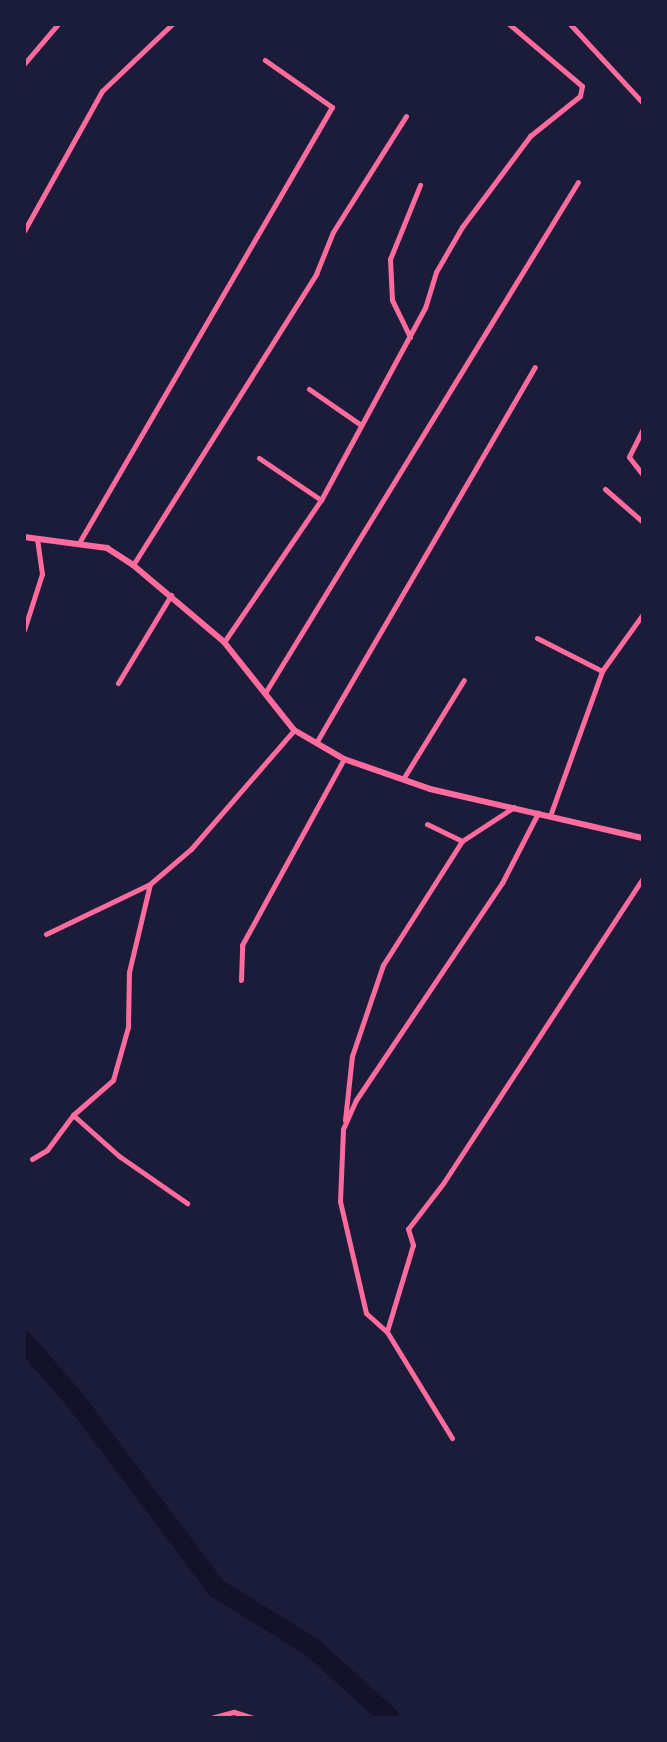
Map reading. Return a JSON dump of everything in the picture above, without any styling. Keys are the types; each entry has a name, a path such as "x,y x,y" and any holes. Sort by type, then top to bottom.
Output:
{"street":[{"path":"24,64 58,24"},
{"path":"24,231 102,91 172,24"},
{"path":"224,642 321,500 410,337 436,272 500,171 530,136 580,96 582,86 509,24"},
{"path":"570,24 643,103"},
{"path":"80,541 332,107 265,60"},
{"path":"133,565 316,274 333,232 406,116"},
{"path":"264,694 578,182"},
{"path":"410,337 392,300 390,259 420,185"},
{"path":"316,744 535,367"},
{"path":"309,389 361,426"},
{"path":"643,429 629,457 643,475"},
{"path":"259,458 321,500"},
{"path":"605,489 643,522"},
{"path":"24,537 80,541 107,548 133,565 171,594 224,642 294,730 344,759 403,779 643,838"},
{"path":"24,630 42,574 37,539"},
{"path":"118,683 171,594"},
{"path":"551,813 602,671 643,614"},
{"path":"537,638 602,671"},
{"path":"403,779 464,680"},
{"path":"46,934 150,884 191,849 294,730"},
{"path":"241,980 242,945 344,759"},
{"path":"452,1438 387,1332 366,1313 340,1201 343,1129 352,1056 383,965 462,841 514,807"},
{"path":"343,1129 356,1100 502,883 539,812"},
{"path":"427,824 462,841"},
{"path":"387,1332 413,1245 408,1229 444,1182 643,878"},
{"path":"32,1159 47,1150 73,1115 113,1080 123,1054 129,972 150,884"},
{"path":"73,1115 119,1156 187,1203"},
{"path":"211,1718 234,1712 254,1718"}],"waterway":[{"path":"24,1341 75,1400 216,1588 312,1647 390,1718"}]}
